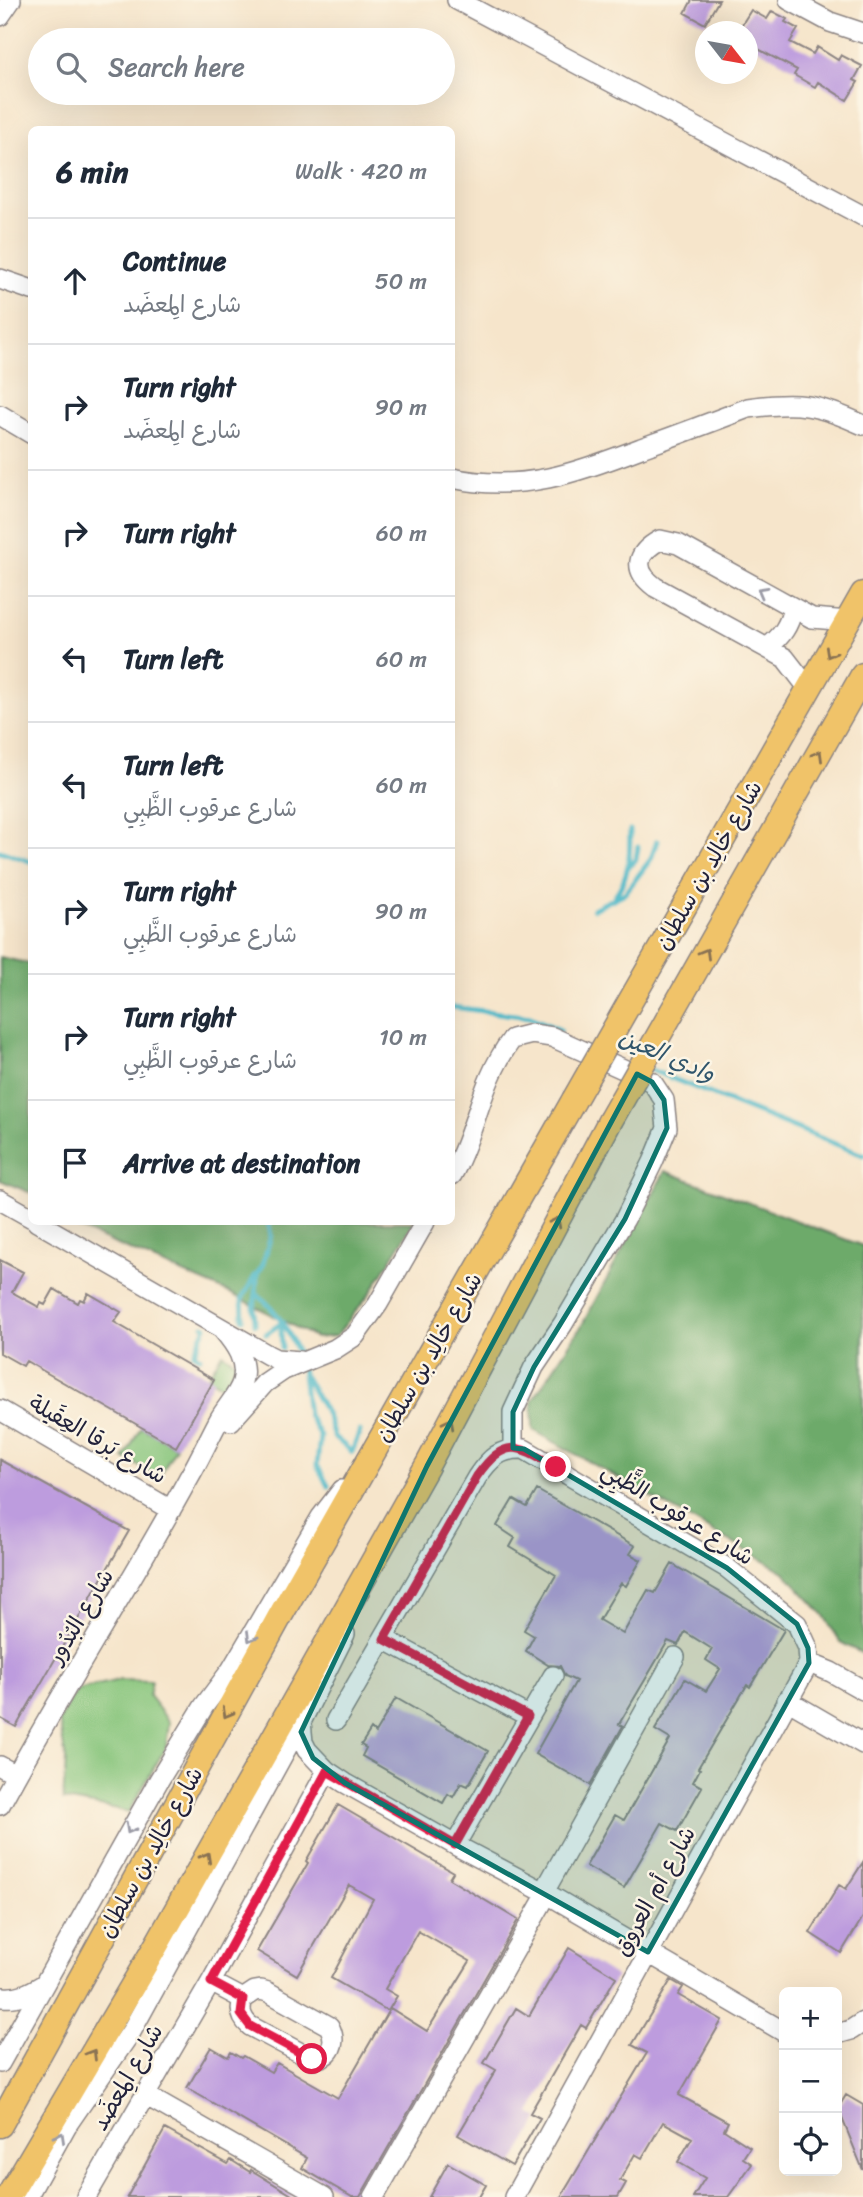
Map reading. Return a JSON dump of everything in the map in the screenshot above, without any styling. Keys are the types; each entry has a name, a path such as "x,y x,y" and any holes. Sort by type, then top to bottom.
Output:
{"main road":[{"name":"شارع خالِد بن سلطان","path":"0,2125 280,1616 863,594"},
{"name":"شارع خالِد بن سلطان","path":"8,2197 156,1946 427,1466 610,1121 863,675"}],"street":[{"path":"0,16 11,0"},
{"path":"457,0 863,216"},
{"path":"789,0 830,22 863,33"},
{"path":"0,279 28,289"},
{"path":"455,479 521,484 558,477 589,468 748,408 775,404 803,404 829,410 863,425"},
{"path":"0,415 28,432"},
{"path":"809,689 785,658 644,579 639,568 640,556 646,548 660,540 678,544 812,618 848,621"},
{"path":"767,648 780,638 789,624 793,608"},
{"path":"336,1720 477,1476 488,1460 499,1451 513,1448 513,1412 534,1367 582,1293 625,1219 653,1162 667,1128 664,1100 652,1082 582,1048 552,1037 533,1034 512,1039 490,1073 471,1135 455,1169"},
{"path":"0,1200 28,1216"},
{"path":"42,1225 251,1346 276,1359 301,1361"},
{"path":"203,1453 265,1383 301,1361 335,1349 355,1336 378,1304 423,1225"},
{"path":"203,1453 243,1381 238,1351 223,1330"},
{"path":"251,1346 261,1360 258,1387 251,1398"},
{"name":"شارع بَرقا العِقَيلة","path":"0,1410 171,1510"},
{"path":"0,2061 133,1823 204,1706 231,1670 321,1517 383,1437"},
{"name":"شارع عرقوب الظَّبِي","path":"513,1448 524,1449 727,1568 797,1624 808,1648 809,1663"},
{"name":"شارع البُدُور","path":"0,1805 8,1770 171,1510 203,1453"},
{"path":"27,2197 67,2125 131,2032 276,1769 405,1522 427,1466"},
{"path":"384,1639 528,1716"},
{"path":"374,2197 675,1657"},
{"path":"809,1663 863,1690"},
{"name":"شارع أم العروق","path":"514,2197 809,1663"},
{"path":"455,1845 553,1676"},
{"path":"787,1700 863,1744"},
{"path":"301,1723 303,1742 307,1750 327,1771 545,1893 779,2029"},
{"path":"276,1769 298,1765 327,1771"},
{"name":"شارع المِعضَد","path":"86,2197 211,1982 327,1771"},
{"path":"211,1982 243,1999"},
{"path":"1,1996 11,1998 23,1995 44,1984"},
{"path":"255,1991 268,1992 329,2026 334,2035 334,2044 329,2053 312,2059 250,2026 241,2014 243,1999 255,1991"},
{"path":"1,1996 11,2008 18,2030"},
{"path":"842,2032 862,2023"},
{"path":"145,2095 324,2197"}],"highlighted area":[{"path":"637,1074 652,1082 664,1100 667,1128 625,1219 534,1367 513,1412 513,1448 524,1449 727,1568 797,1624 808,1648 809,1663 648,1952 345,1783 313,1758 301,1732 427,1466"}],"green space":[{"path":"0,957 28,963 28,1192 0,1180"},
{"path":"665,1171 863,1246 863,1654 840,1642 823,1614 784,1572 533,1430 532,1401 582,1325"},
{"path":"71,1225 412,1225 371,1292 336,1336 316,1338 230,1293"},
{"path":"222,1353 238,1363 224,1387 208,1377"},
{"path":"141,1427 176,1447 159,1477 124,1458"},
{"path":"119,1680 152,1681 149,1696 169,1722 166,1747 128,1813 63,1800 66,1759 59,1720 76,1690"}],"building":[{"path":"692,0 719,0 707,21 700,21 685,13"},
{"path":"751,10 767,19 772,11 798,29 790,42 813,54 817,47 838,60 841,55 862,66 854,80 858,82 847,100 818,82 815,87 794,75 797,70 758,49 758,21 744,21"},
{"path":"0,1260 23,1272 12,1292 39,1307 41,1303 45,1305 54,1289 78,1303 80,1299 84,1301 88,1293 121,1312 114,1322 214,1380 176,1447 26,1361 23,1366 0,1353"},
{"path":"0,1460 129,1531 16,1727 0,1718"},
{"path":"537,1490 635,1546 630,1554 641,1560 626,1586 621,1583 599,1620 623,1634 648,1590 655,1593 672,1564 784,1630 750,1687 747,1685 698,1768 700,1769 693,1782 702,1787 677,1831 662,1823 624,1888 586,1866 615,1815 624,1820 670,1739 655,1730 685,1679 706,1691 720,1669 706,1660 712,1649 685,1632 678,1645 668,1641 619,1724 623,1726 590,1785 535,1754 576,1681 565,1676 560,1666 548,1665 526,1651 534,1636 524,1630 556,1575 510,1547 515,1538 497,1526 513,1499 527,1507"},
{"path":"396,1698 488,1751 468,1786 461,1783 453,1797 448,1794 443,1803 362,1756 366,1748 361,1745 371,1729 375,1733"},
{"path":"338,1805 453,1872 449,1879 518,1920 360,2197 352,2197 302,2168 307,2158 187,2088 211,2047 228,2057 231,2052 241,2058 243,2056 271,2072 277,2063 338,2098 390,2008 427,2031 470,1961 418,1931 385,1989 397,1996 388,2011 331,1978 373,1899 349,1885 297,1975 257,1951"},
{"path":"863,1862 863,1917 841,1953 810,1933 839,1885 846,1889"},
{"path":"569,1948 616,1977 586,2028 581,2025 530,2113 540,2118 512,2166 458,2135 496,2070 484,2063 516,2008 529,2016"},
{"path":"671,1980 683,1987 678,1995 722,2020 679,2095 728,2122 724,2130 750,2147 743,2158 752,2164 728,2197 693,2197 705,2178 678,2162 692,2138 663,2122 642,2158 635,2154 620,2180 626,2183 618,2197 561,2197 647,2053 632,2045"},
{"path":"846,2095 863,2105 863,2170 842,2118 842,2102"},
{"path":"165,2129 228,2164 231,2160 250,2172 251,2170 295,2197 127,2197"},
{"path":"448,2163 486,2185 479,2197 429,2197"}],"waterway":[{"path":"614,897 626,873 630,830"},
{"path":"593,909 625,893 651,859 657,841"},
{"path":"630,866 636,859 638,847"},
{"name":"وادي العين","path":"0,851 28,861"},
{"name":"وادي العين","path":"455,1007 530,1017 560,1030"},
{"name":"وادي العين","path":"646,1068 863,1155"},
{"path":"269,1225 271,1235 262,1267 257,1274 256,1293 282,1322 299,1357"},
{"path":"243,1319 242,1299 255,1276"},
{"path":"255,1324 256,1293"},
{"path":"266,1334 283,1322"},
{"path":"282,1349 283,1322"},
{"path":"200,1357 194,1353 206,1327 204,1326"},
{"path":"302,1366 308,1415 320,1436 317,1465 328,1486"},
{"path":"305,1377 327,1415 334,1437 352,1452 360,1431"}],"route":[{"path":"312,2059 250,2026 241,2014 243,1999 211,1982 327,1771 455,1845 528,1716 384,1639 488,1460 499,1451 524,1449 556,1467"}]}
